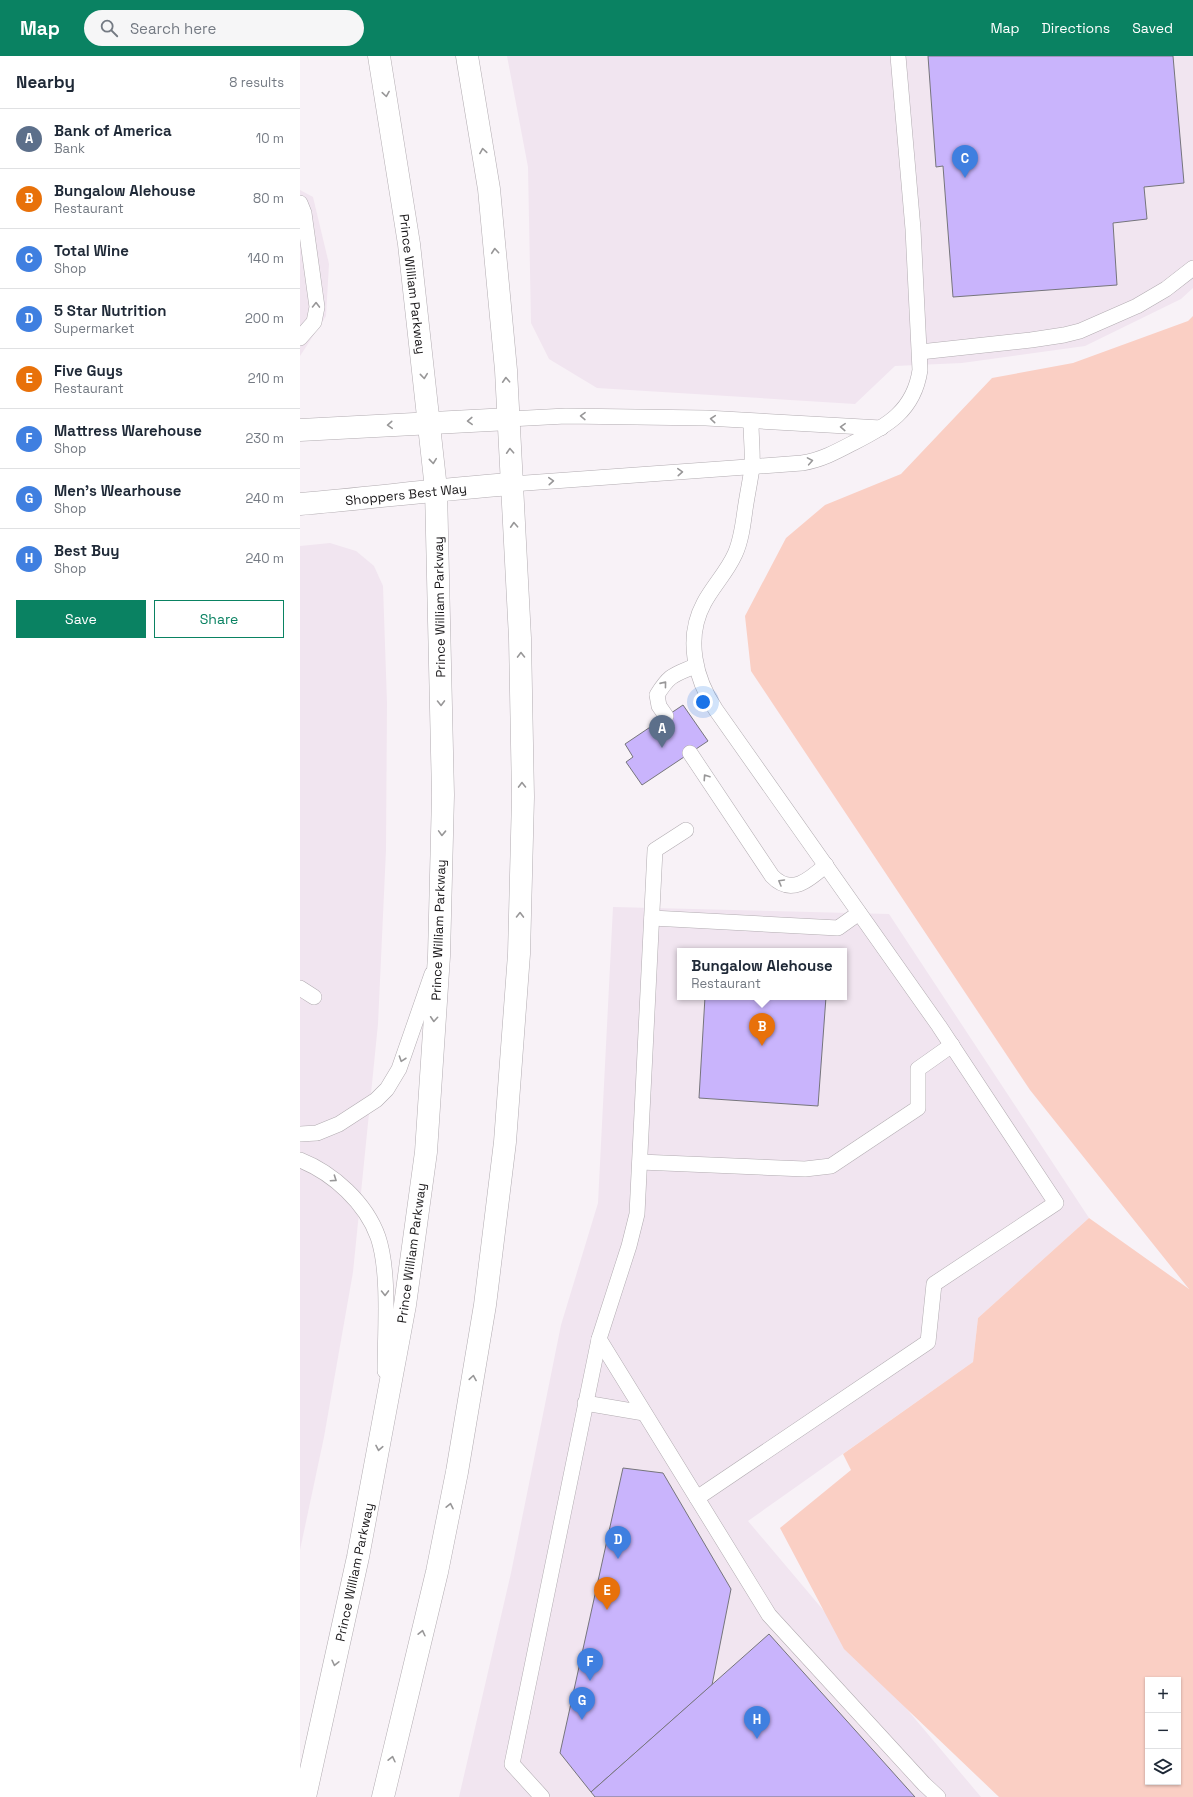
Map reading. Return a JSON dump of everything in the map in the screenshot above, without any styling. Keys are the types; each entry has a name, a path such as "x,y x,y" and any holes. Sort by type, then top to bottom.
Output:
{"main road":[{"name":"Prince William Parkway","path":"305,1797 358,1557 405,1305 426,1152 439,956 443,795 436,489 409,244 379,56"},
{"path":"383,1797 437,1572 457,1472 485,1305 505,1142 519,954 523,797 520,638 506,370 489,189 467,56"},
{"path":"300,430 508,419"},
{"name":"Shoppers Best Way","path":"300,504 374,498 436,489 512,484"}],"lane":[{"path":"512,484 816,460 882,428 898,416 914,393 919,380 920,352 913,229 898,56"},
{"path":"300,203 304,213 317,307 314,322 300,338"},
{"path":"920,352 1030,340 1080,331 1149,299 1166,289 1193,268"},
{"path":"508,419 576,416 706,418 751,422 882,428"},
{"path":"697,1498 928,1342 934,1284 1056,1203 952,1046 707,697 699,679 695,666 694,648 696,628 704,604 722,578 735,554 743,527 752,466 751,422"},
{"path":"666,716 659,706 657,695 664,683 674,674 695,666"},
{"path":"690,753 772,876 779,883 790,887 800,884 813,877 826,865"},
{"path":"542,1797 512,1764 599,1338 629,1246 637,1214 655,850 686,830"},
{"path":"652,918 838,928 859,913"},
{"path":"300,1134 317,1133 338,1124 376,1100 387,1089 399,1069 439,956"},
{"path":"300,988 314,997"},
{"path":"640,1162 806,1169 831,1166 918,1108 918,1069 952,1046"},
{"path":"300,1160 338,1182 368,1217 378,1237 383,1261 385,1288 385,1415"},
{"path":"599,1338 769,1615 918,1778 938,1797"},
{"path":"586,1402 644,1413"}],"shaded area":[{"path":"507,56 1193,56 1193,288 1181,299 1085,346 962,363 895,366 855,404 597,388 549,359 531,323 528,167"},
{"path":"300,190 313,197 329,264 326,316 300,356"},
{"path":"1193,316 1193,1797 999,1797 844,1649 780,1528 851,1470 843,1454 973,1362 978,1318 1089,1218 1189,1289 1030,1090 751,671 745,616 786,538 825,505 901,474 992,378 1073,363 1188,321"},
{"path":"330,543 356,551 374,566 383,586 387,703 386,850 378,1024 353,1272 324,1437 300,1550 300,546"},
{"path":"613,907 889,914 1089,1218 978,1318 973,1362 748,1521 981,1797 459,1797 511,1573 561,1325 598,1203"}],"building":[{"path":"928,56 1173,56 1184,183 1144,187 1147,219 1113,223 1117,285 953,297 943,166 936,167"},
{"path":"683,705 708,741 642,785 626,762 633,757 625,744"},
{"path":"705,1000 826,1000 818,1106 699,1098"},
{"path":"623,1468 663,1473 731,1589 712,1685 591,1792 560,1753"},
{"path":"769,1634 915,1797 595,1797 591,1792"}],"place":[{"name":"Total Wine","path":"965,178"},
{"name":"Bank of America","path":"662,748"},
{"name":"Bungalow Alehouse","path":"762,1046"},
{"name":"5 Star Nutrition","path":"618,1559"},
{"name":"Five Guys","path":"607,1610"},
{"name":"Mattress Warehouse","path":"590,1681"},
{"name":"Men's Wearhouse","path":"582,1720"},
{"name":"Best Buy","path":"757,1739"}]}
